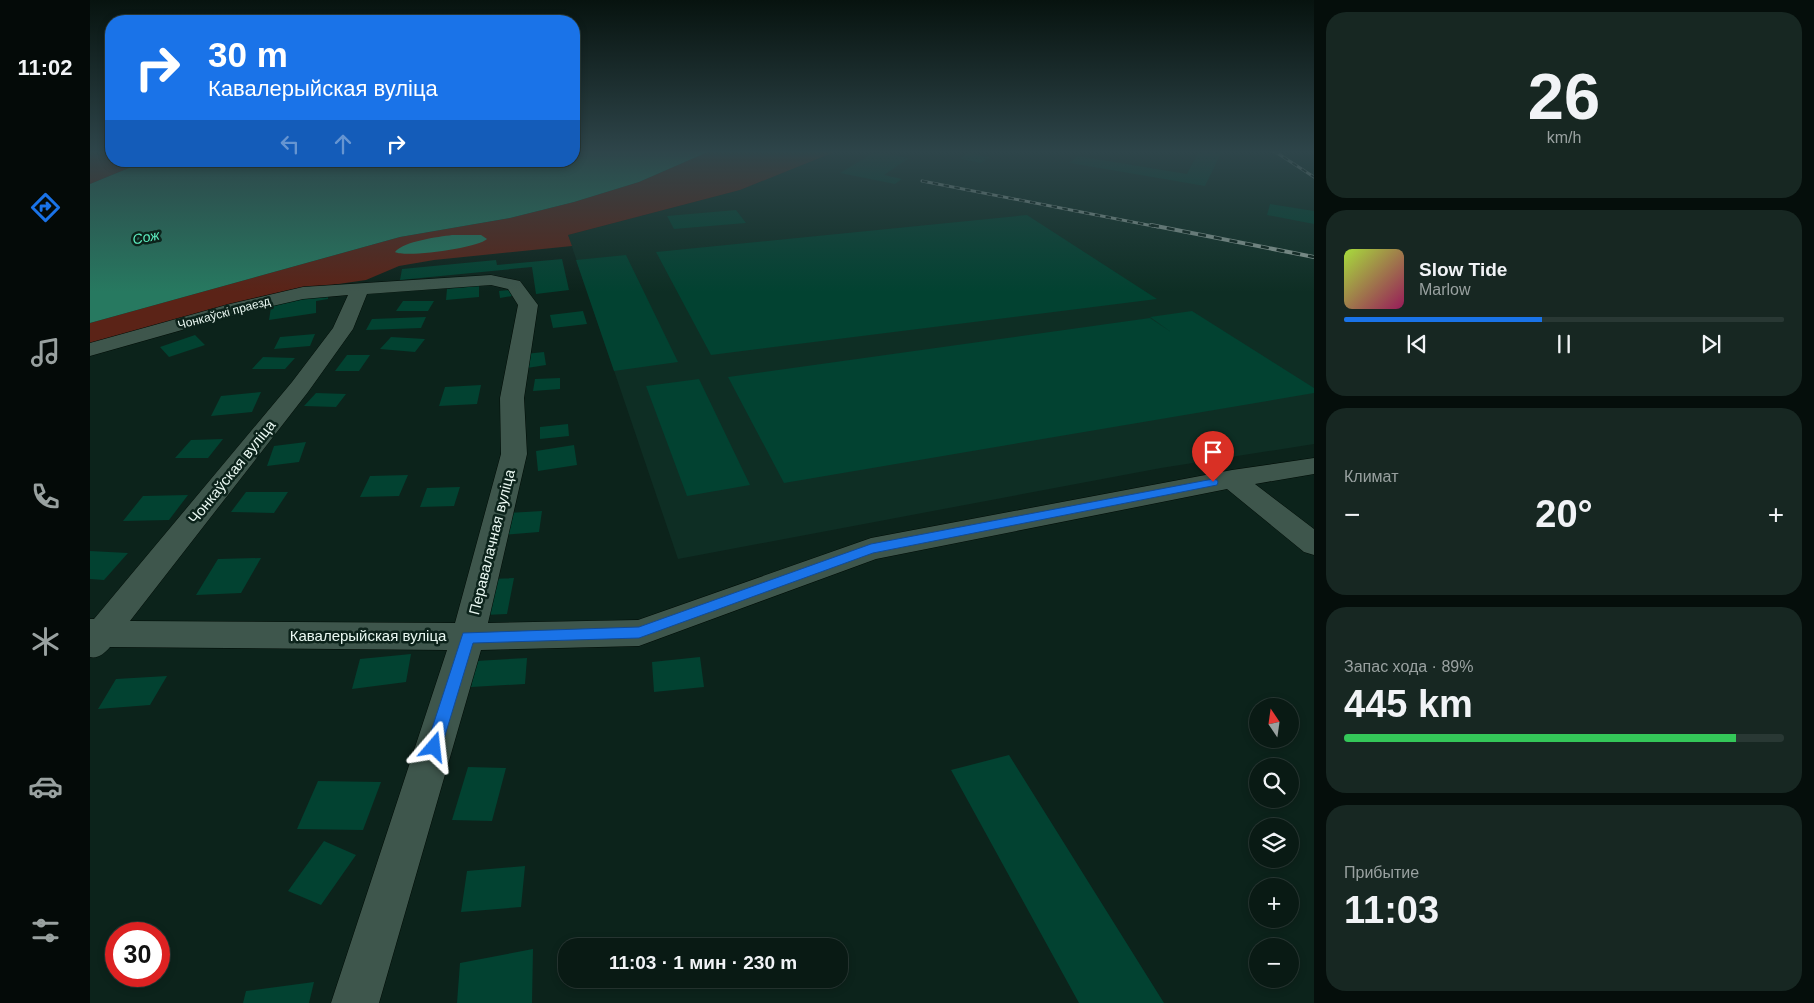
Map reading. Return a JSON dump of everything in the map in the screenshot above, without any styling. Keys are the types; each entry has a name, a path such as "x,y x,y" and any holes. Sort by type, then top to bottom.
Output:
{"street":[{"name":"Перавалачная вуліца","path":"355,1003 468,637 514,454 512,398 528,305 514,285 491,280 360,288"},
{"name":"Чонкаўскі праезд","path":"90,350 266,301 303,293 360,288"},
{"name":"Чонкаўская вуліца","path":"94,638 322,358 343,329 360,288"},
{"name":"Кавалерыйская вуліца","path":"94,638 468,637 639,633 871,549 1232,479 1314,466"},
{"path":"1232,479 1314,545"}],"shaded area":[{"path":"588,198 710,198 568,235 572,246 434,260 399,266 366,280 318,287 90,351 90,323 400,237 510,218"},
{"path":"710,198 1314,198 1314,444 1161,468 678,559 568,235"}],"water":[{"name":"Сож","path":"90,198 588,198 510,218 400,237 90,323"},
{"path":"452,235 481,235 487,239 457,249 413,254 395,252 399,248 413,242"}],"building":[{"path":"1270,204 1314,211 1314,224 1267,215"},
{"path":"736,210 746,223 674,229 667,216"},
{"path":"1027,215 1157,299 711,355 656,252"},
{"path":"626,255 678,362 614,371 576,260"},
{"path":"562,259 569,290 536,294 532,267 400,280 402,269 496,260 497,265"},
{"path":"479,286 479,297 446,300 447,289"},
{"path":"511,290 512,296 500,298 499,291"},
{"path":"328,293 328,299 316,301 316,313 269,320 272,301"},
{"path":"403,301 434,301 428,311 396,311"},
{"path":"583,311 587,324 553,328 550,315"},
{"path":"1192,311 1314,388 1314,393 784,483 728,377 1150,318 1171,332 1150,317"},
{"path":"426,317 421,328 366,330 372,319"},
{"path":"315,334 310,346 274,349 280,337"},
{"path":"195,335 205,345 169,357 160,347"},
{"path":"391,337 425,339 415,352 380,349"},
{"path":"544,352 546,365 527,368 525,354"},
{"path":"347,355 370,355 359,371 335,371"},
{"path":"263,357 295,358 285,369 252,369"},
{"path":"560,378 560,389 533,391 535,379"},
{"path":"699,379 750,485 687,496 646,386"},
{"path":"481,385 477,404 439,406 445,387"},
{"path":"261,392 252,412 211,416 221,396"},
{"path":"316,393 346,394 336,407 304,406"},
{"path":"568,424 569,436 540,439 540,427"},
{"path":"223,439 208,458 175,458 191,440"},
{"path":"306,442 299,462 267,466 274,446"},
{"path":"574,445 577,465 538,471 536,451"},
{"path":"408,475 399,496 360,497 370,476"},
{"path":"460,487 454,506 420,507 427,488"},
{"path":"246,492 288,492 274,513 231,512"},
{"path":"188,495 169,520 123,521 143,496"},
{"path":"542,511 539,532 502,535 506,513"},
{"path":"90,551 128,553 104,580 90,579"},
{"path":"261,558 241,593 196,595 218,559"},
{"path":"514,578 507,614 484,615 492,579"},
{"path":"411,654 406,682 352,689 360,659"},
{"path":"700,657 704,687 654,692 652,662"},
{"path":"527,658 525,684 471,687 476,661"},
{"path":"167,676 150,705 98,709 116,679"},
{"path":"1009,755 1164,1003 1079,1003 951,770"},
{"path":"468,767 506,768 492,821 452,820"},
{"path":"318,781 381,782 363,830 297,829"},
{"path":"324,841 356,855 321,905 288,891"},
{"path":"525,866 521,907 461,912 467,871"},
{"path":"533,949 532,1003 457,1003 460,963"},
{"path":"314,982 309,1003 243,1003 246,991"}],"railway":[{"path":"1008,198 1158,227"},
{"path":"1151,225 1314,257"}],"route":[{"path":"434,747 468,637 639,633 871,549 1213,482"}]}
